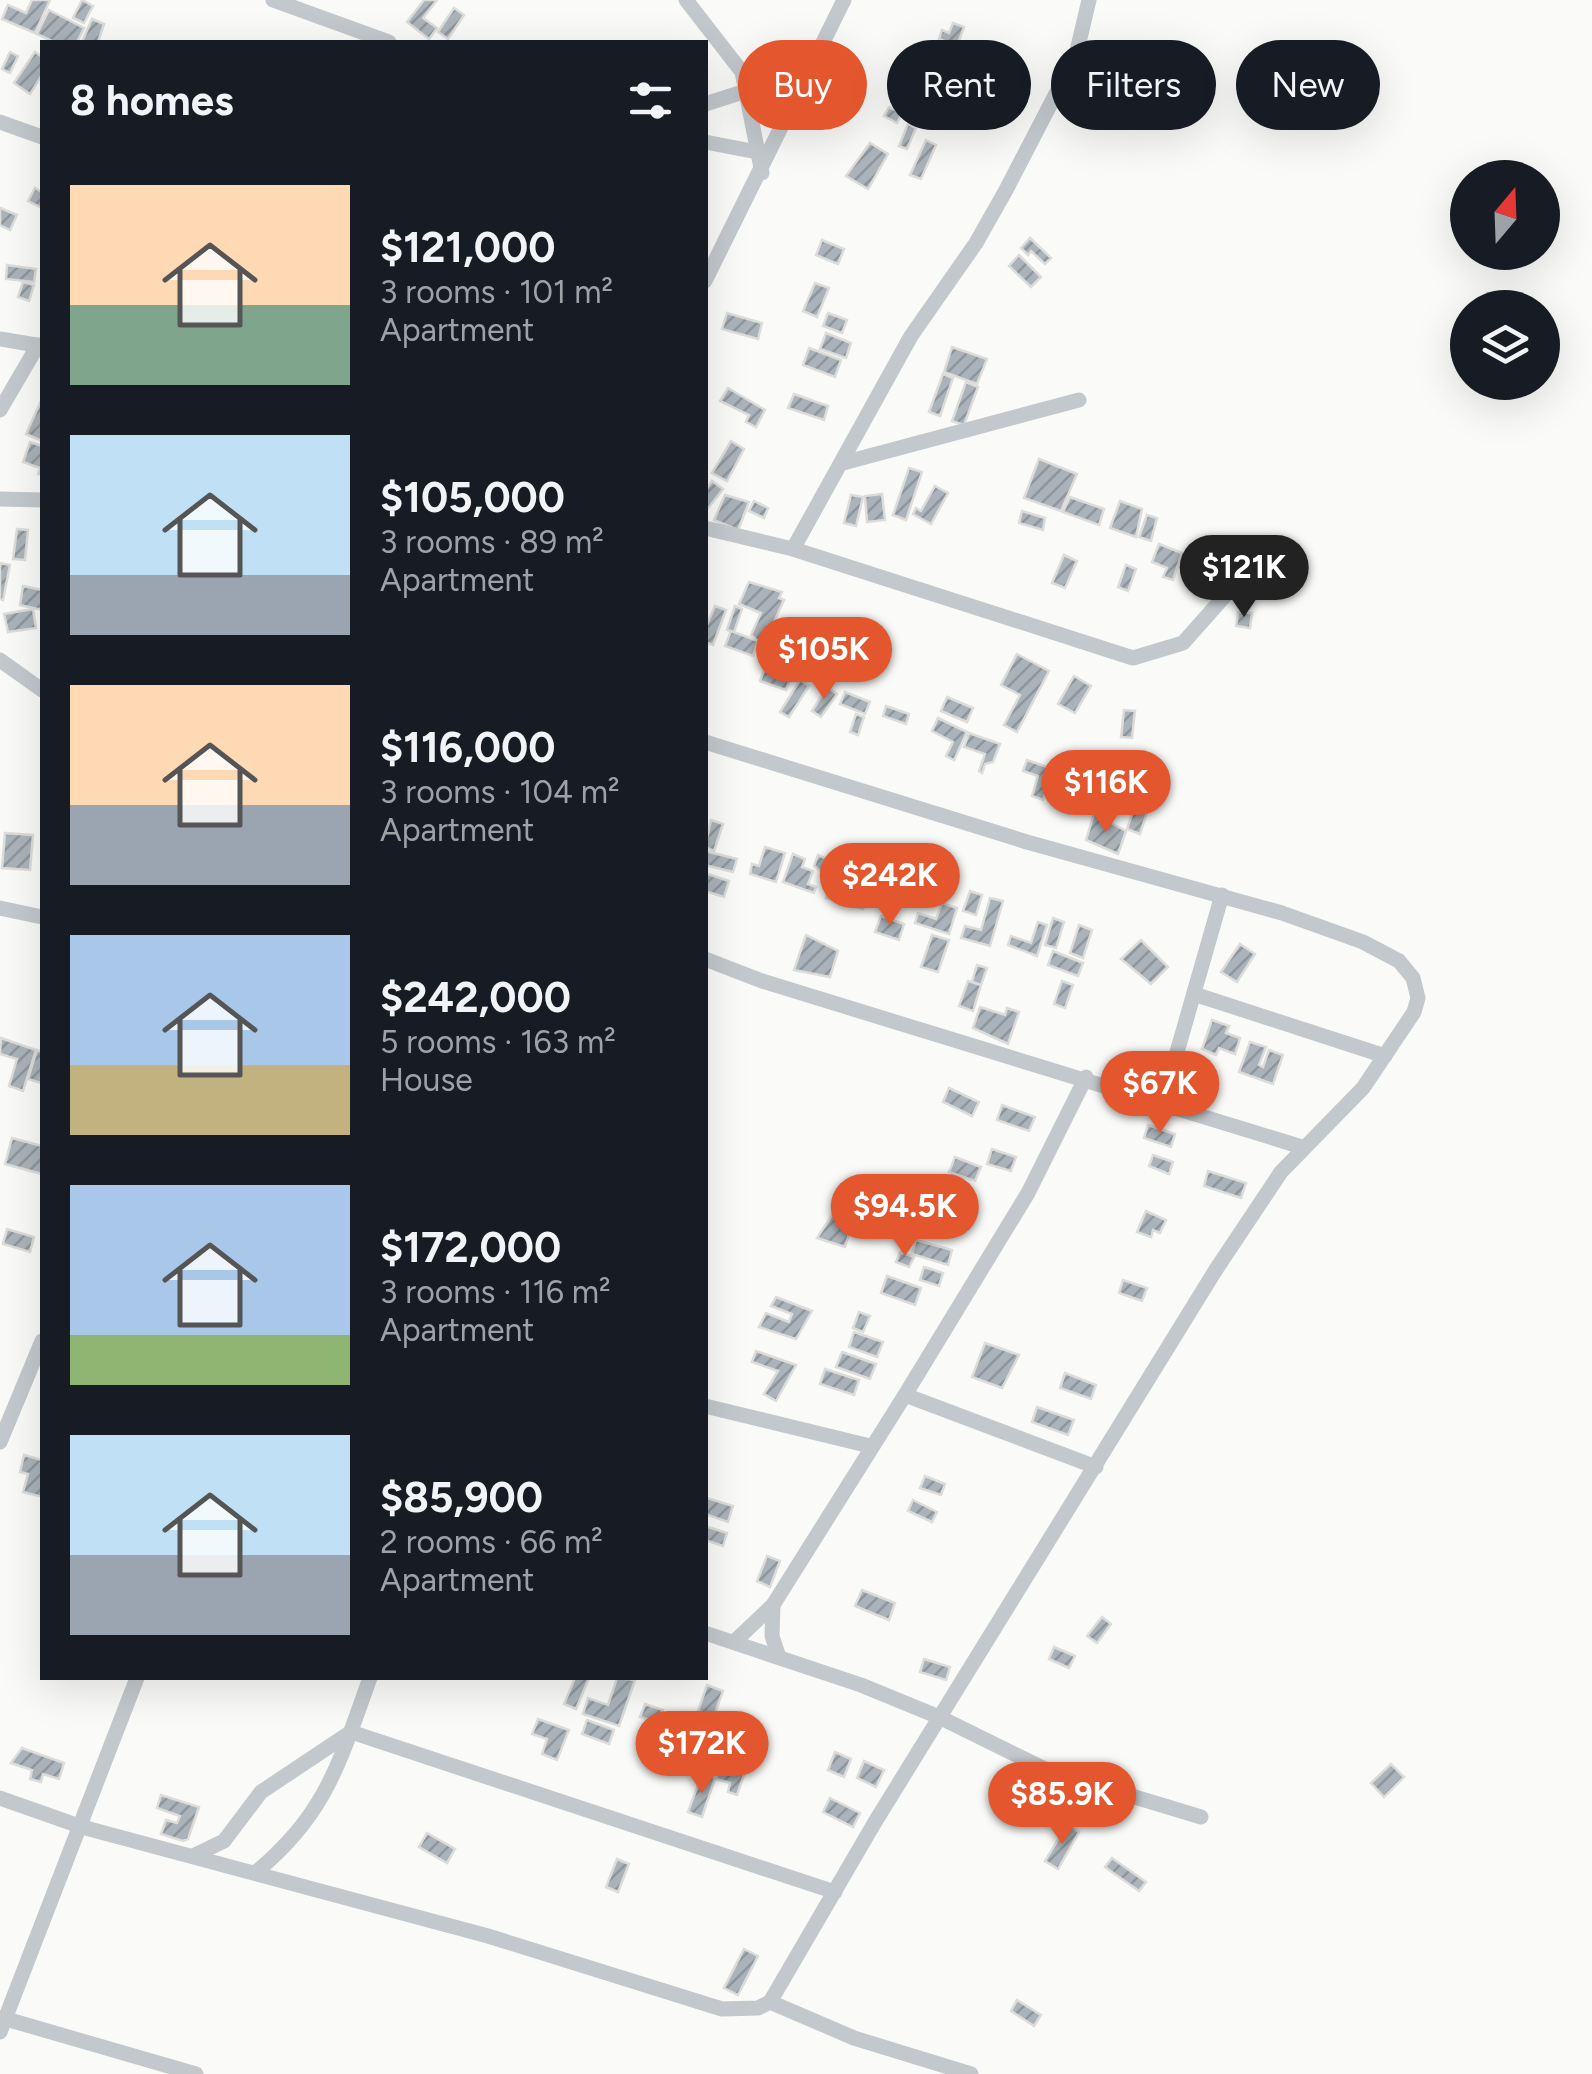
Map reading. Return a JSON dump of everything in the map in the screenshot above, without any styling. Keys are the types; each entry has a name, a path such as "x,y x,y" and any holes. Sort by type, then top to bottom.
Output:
{"street":[{"path":"273,0 383,40"},
{"path":"686,0 738,67"},
{"path":"708,276 762,174 844,0"},
{"path":"792,549 888,376 976,244 1056,98 1076,54 1089,0"},
{"path":"697,40 706,24"},
{"path":"708,103 738,94"},
{"path":"0,122 40,137"},
{"path":"754,130 762,174"},
{"path":"708,143 757,152"},
{"path":"0,340 40,345 0,410"},
{"path":"843,463 1079,400"},
{"path":"0,499 40,500"},
{"path":"708,529 792,549 1133,658 1183,643 1230,590"},
{"path":"0,660 40,689"},
{"path":"0,1798 82,1827 520,1946 722,2010 758,2008 770,2002 939,1717 1215,1270 1302,1146 1336,1118 1385,1056 1417,1003 1413,978 1399,961 1346,936 1222,895 1027,842 708,743"},
{"path":"1163,1101 1222,895"},
{"path":"0,908 40,917"},
{"path":"708,960 762,981 1302,1146"},
{"path":"1194,994 1385,1056"},
{"path":"734,1642 773,1605 870,1446 906,1395 1028,1193 1086,1077"},
{"path":"0,1442 40,1346"},
{"path":"906,1395 1096,1468"},
{"path":"708,1407 870,1446"},
{"path":"773,1605 772,1636 779,1657"},
{"path":"708,1634 939,1717 1050,1771 1201,1817"},
{"path":"136,1680 3,2025 196,2074"},
{"path":"256,1872 285,1848 324,1800 369,1680"},
{"path":"350,1732 835,1892"},
{"path":"190,1856 224,1841 261,1792 350,1732"},
{"path":"770,2002 854,2038 971,2074"}],"building":[{"path":"32,0 50,0 35,33 2,19 8,5 26,13"},
{"path":"82,0 93,6 84,23 73,18"},
{"path":"424,0 437,0 423,18 437,28 429,39 407,22"},
{"path":"454,8 464,15 448,39 438,32"},
{"path":"49,10 84,28 78,40 50,40 37,34"},
{"path":"92,19 104,24 99,40 83,40"},
{"path":"953,23 964,27 959,40 939,39 942,30 949,33"},
{"path":"10,52 18,56 10,73 2,69"},
{"path":"35,52 40,56 40,78 30,94 14,83"},
{"path":"906,130 915,130 907,149 899,146"},
{"path":"926,140 936,145 921,179 910,175"},
{"path":"870,143 888,154 868,189 846,176"},
{"path":"35,188 40,191 40,207 28,201"},
{"path":"0,208 17,215 10,230 0,225"},
{"path":"1030,238 1051,258 1045,264 1031,251 1028,255 1021,248"},
{"path":"822,240 844,249 838,264 816,255"},
{"path":"1019,255 1041,277 1031,287 1009,266"},
{"path":"7,265 36,269 34,282 6,279"},
{"path":"23,282 34,285 29,301 18,297"},
{"path":"815,283 829,288 817,317 803,311"},
{"path":"727,313 762,323 758,339 722,329"},
{"path":"828,313 847,320 842,333 823,326"},
{"path":"826,333 851,343 846,358 820,349"},
{"path":"952,347 987,359 977,384 944,372"},
{"path":"809,348 841,360 835,377 803,365"},
{"path":"943,374 953,378 940,416 929,412"},
{"path":"966,382 978,387 964,425 952,421"},
{"path":"728,388 765,410 756,427 746,422 749,415 720,401"},
{"path":"794,394 828,406 824,420 788,408"},
{"path":"40,403 40,440 26,434"},
{"path":"731,441 744,449 727,481 712,473"},
{"path":"30,442 40,445 40,468 23,462"},
{"path":"1039,459 1077,474 1061,511 1024,498"},
{"path":"909,468 922,472 906,520 893,515"},
{"path":"712,481 723,489 708,508 708,487"},
{"path":"935,486 948,493 931,524 913,514 916,508 921,511"},
{"path":"882,494 885,520 867,522 865,496"},
{"path":"725,495 749,502 738,530 714,520"},
{"path":"851,495 863,497 856,526 844,523"},
{"path":"1070,497 1104,509 1099,525 1063,512"},
{"path":"754,501 768,508 764,518 749,511"},
{"path":"1120,501 1142,509 1136,537 1110,528"},
{"path":"1022,511 1045,518 1043,530 1019,523"},
{"path":"1147,515 1157,518 1151,541 1139,537"},
{"path":"17,529 28,530 25,560 13,559"},
{"path":"1159,544 1182,553 1173,580 1163,577 1167,568 1152,562"},
{"path":"1064,555 1077,561 1065,588 1052,583"},
{"path":"1191,559 1222,570 1214,588 1185,577"},
{"path":"0,563 10,565 3,600 0,599"},
{"path":"1126,565 1136,569 1128,591 1118,587"},
{"path":"749,582 782,592 779,598 784,600 763,646 751,635 761,613 739,604"},
{"path":"23,586 40,590 40,610 20,605"},
{"path":"715,606 726,610 713,645 708,643 708,622"},
{"path":"735,606 742,609 734,632 727,630"},
{"path":"33,609 36,628 8,632 4,614"},
{"path":"1238,612 1252,613 1250,628 1236,626"},
{"path":"731,631 758,641 753,656 725,646"},
{"path":"1017,654 1049,671 1017,732 1004,725 1020,695 1001,685"},
{"path":"816,657 842,672 837,681 811,667"},
{"path":"765,668 791,677 786,690 760,681"},
{"path":"1074,676 1091,686 1075,713 1058,704"},
{"path":"800,680 809,686 789,717 780,712"},
{"path":"827,687 837,694 821,717 812,711"},
{"path":"845,692 870,702 865,714 840,704"},
{"path":"947,697 973,708 967,722 941,711"},
{"path":"886,706 909,714 906,724 883,716"},
{"path":"1124,710 1135,711 1132,738 1121,737"},
{"path":"856,714 864,717 858,735 850,732"},
{"path":"938,718 967,732 954,760 946,756 953,742 932,731"},
{"path":"969,733 1000,744 993,762 985,764 982,773 979,771 985,754 964,747"},
{"path":"1027,760 1053,769 1043,800 1032,796 1038,776 1023,771"},
{"path":"1142,786 1154,791 1140,834 1127,829"},
{"path":"1094,814 1126,831 1118,854 1086,840"},
{"path":"711,820 723,824 714,851 708,848"},
{"path":"5,833 33,835 30,870 2,868"},
{"path":"765,847 785,853 776,882 750,874 752,864 759,866"},
{"path":"708,852 737,859 733,872 708,866"},
{"path":"793,854 805,859 802,867 813,871 808,884 816,887 814,893 783,882"},
{"path":"818,855 829,860 825,874 814,866"},
{"path":"708,874 729,881 724,897 708,892"},
{"path":"831,884 867,895 863,909 826,898"},
{"path":"970,891 982,895 976,915 963,911"},
{"path":"990,898 1003,901 990,946 961,938 965,926 981,930"},
{"path":"942,903 957,908 949,934 915,923 918,913 936,919"},
{"path":"881,916 904,924 899,940 875,932"},
{"path":"1053,918 1064,922 1056,948 1045,945"},
{"path":"1038,922 1047,925 1037,956 1008,945 1011,936 1031,943"},
{"path":"1079,925 1092,930 1083,958 1070,953"},
{"path":"806,935 838,951 830,977 794,970"},
{"path":"932,935 949,940 938,972 921,967"},
{"path":"1141,940 1168,967 1151,984 1121,959"},
{"path":"1240,944 1255,954 1237,982 1221,972"},
{"path":"1053,951 1083,963 1078,976 1048,965"},
{"path":"977,965 987,968 981,985 972,982"},
{"path":"968,981 981,985 973,1011 959,1006"},
{"path":"1062,981 1073,985 1065,1008 1054,1004"},
{"path":"980,1007 1005,1015 1007,1008 1019,1012 1008,1044 973,1028"},
{"path":"1212,1020 1229,1026 1226,1033 1240,1038 1235,1054 1219,1048 1216,1055 1202,1049"},
{"path":"1,1038 36,1050 23,1091 9,1086 17,1059 0,1054"},
{"path":"1250,1042 1266,1047 1259,1065 1263,1067 1269,1050 1283,1055 1273,1084 1239,1072"},
{"path":"37,1050 40,1083 28,1079"},
{"path":"949,1088 979,1102 972,1116 943,1102"},
{"path":"1002,1105 1035,1117 1029,1131 997,1120"},
{"path":"1148,1125 1175,1134 1171,1147 1144,1138"},
{"path":"12,1138 40,1145 40,1173 5,1164"},
{"path":"992,1149 1016,1157 1011,1171 987,1164"},
{"path":"1153,1155 1173,1162 1169,1174 1149,1166"},
{"path":"955,1157 981,1167 975,1181 949,1172"},
{"path":"1208,1171 1246,1183 1241,1198 1204,1186"},
{"path":"888,1186 918,1196 905,1233 874,1223 878,1213 896,1220 901,1206 884,1199"},
{"path":"1146,1211 1166,1220 1160,1233 1153,1230 1151,1237 1137,1232"},
{"path":"832,1215 853,1221 845,1247 817,1238"},
{"path":"7,1229 34,1237 30,1252 3,1244"},
{"path":"916,1240 952,1250 948,1265 912,1254"},
{"path":"900,1252 914,1257 909,1267 896,1262"},
{"path":"924,1267 943,1273 939,1286 920,1280"},
{"path":"887,1276 921,1288 915,1305 881,1293"},
{"path":"1123,1280 1147,1288 1142,1301 1119,1293"},
{"path":"776,1297 812,1311 796,1339 759,1327 766,1313 789,1322 792,1314 771,1306"},
{"path":"859,1312 870,1316 863,1332 853,1328"},
{"path":"854,1332 883,1342 877,1357 849,1347"},
{"path":"985,1343 1019,1355 1002,1388 972,1377"},
{"path":"756,1351 796,1365 776,1401 764,1394 778,1371 752,1362"},
{"path":"842,1352 876,1364 870,1379 836,1367"},
{"path":"825,1369 859,1380 854,1395 820,1384"},
{"path":"1065,1373 1096,1385 1091,1399 1060,1388"},
{"path":"1037,1407 1074,1420 1068,1435 1032,1422"},
{"path":"24,1455 40,1459 40,1496 23,1492 28,1474 20,1472"},
{"path":"925,1476 945,1484 941,1495 920,1488"},
{"path":"708,1498 733,1506 728,1522 708,1515"},
{"path":"913,1500 937,1512 932,1522 908,1511"},
{"path":"708,1527 727,1533 723,1546 708,1541"},
{"path":"767,1556 780,1561 770,1587 757,1581"},
{"path":"862,1590 895,1603 889,1620 855,1606"},
{"path":"1102,1617 1111,1624 1097,1643 1087,1636"},
{"path":"1054,1647 1075,1656 1069,1668 1049,1659"},
{"path":"924,1659 950,1667 946,1680 920,1672"},
{"path":"574,1680 588,1680 576,1709 564,1704"},
{"path":"616,1680 635,1680 619,1726 583,1714 588,1698 608,1705"},
{"path":"707,1685 723,1691 714,1716 698,1711"},
{"path":"645,1704 663,1710 659,1723 640,1717"},
{"path":"538,1719 569,1730 557,1760 542,1754 547,1739 532,1734"},
{"path":"587,1720 614,1730 609,1744 582,1734"},
{"path":"22,1748 64,1763 59,1779 43,1774 41,1782 30,1779 32,1770 11,1763"},
{"path":"835,1752 851,1759 844,1777 828,1770"},
{"path":"864,1761 884,1770 876,1787 857,1778"},
{"path":"721,1764 745,1772 737,1795 728,1792 730,1783 716,1779"},
{"path":"1391,1764 1404,1777 1384,1797 1371,1783"},
{"path":"702,1774 715,1778 702,1817 688,1812"},
{"path":"161,1795 199,1807 188,1839 161,1834 166,1820 177,1823 180,1816 157,1808"},
{"path":"830,1798 860,1813 853,1827 823,1812"},
{"path":"1067,1825 1079,1832 1058,1869 1045,1861"},
{"path":"427,1833 455,1849 447,1863 419,1847"},
{"path":"1112,1858 1146,1882 1139,1891 1105,1867"},
{"path":"617,1859 629,1864 618,1892 606,1887"},
{"path":"744,1949 758,1956 738,1995 724,1988"},
{"path":"1017,2000 1041,2015 1034,2026 1011,2011"}]}
